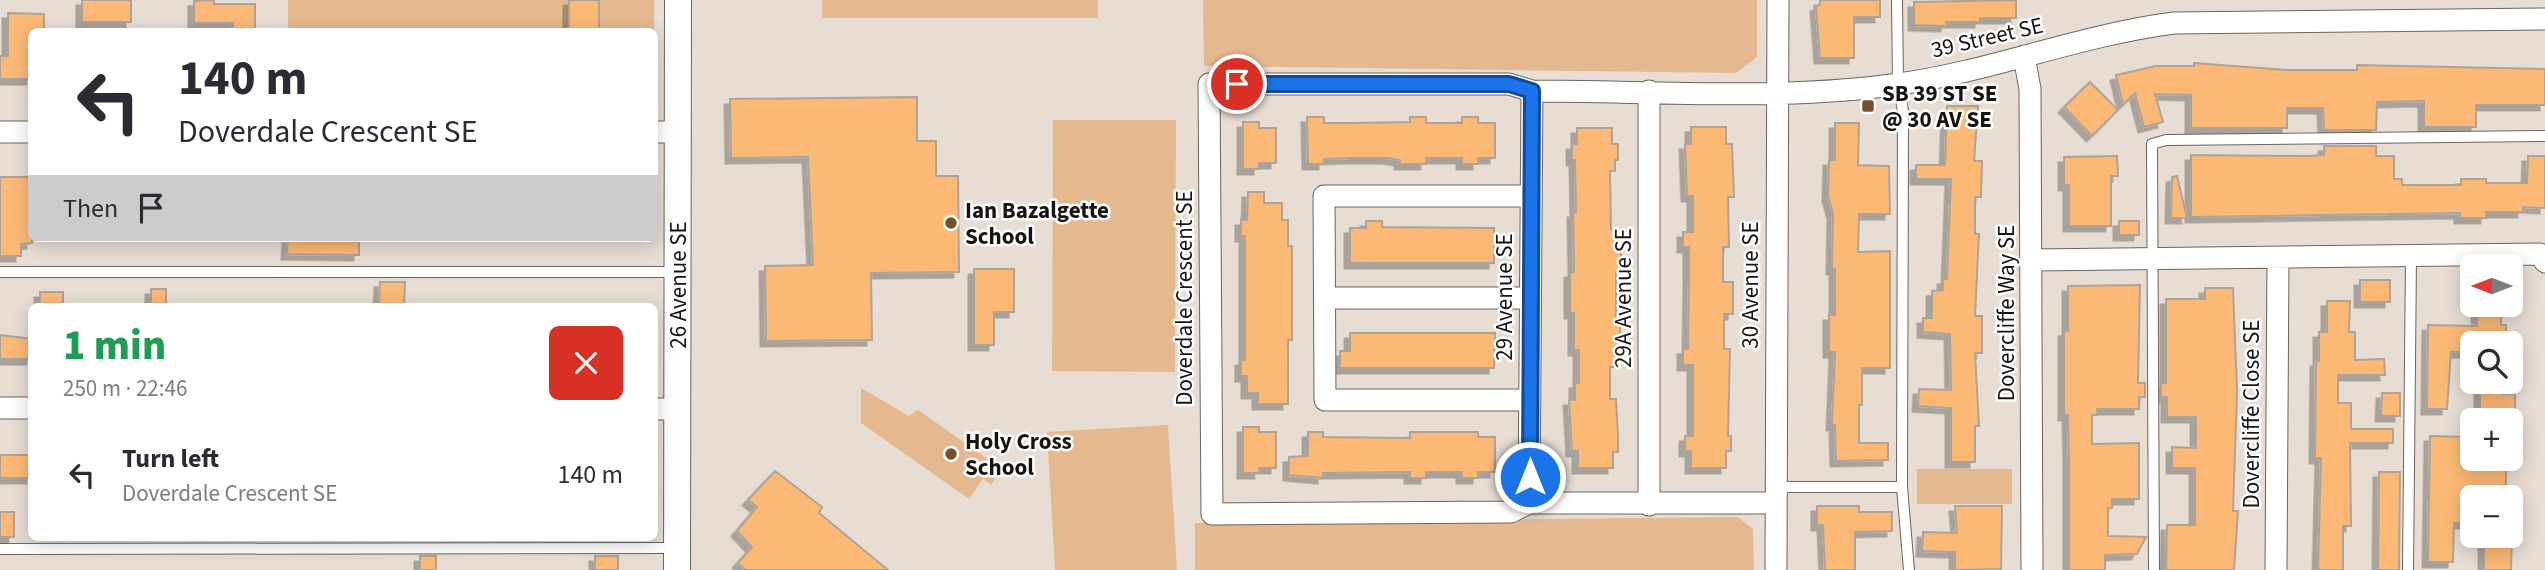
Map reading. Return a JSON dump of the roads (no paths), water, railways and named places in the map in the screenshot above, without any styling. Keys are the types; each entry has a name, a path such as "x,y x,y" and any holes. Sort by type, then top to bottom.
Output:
{"street":[{"name":"26 Avenue SE","path":"677,559 666,409 678,272 666,132 678,0"},
{"name":"30 Avenue SE","path":"1776,570 1778,0"},
{"name":"39 Street SE","path":"1776,92 1898,84 2024,56 2117,30 2174,23 2545,19"},
{"name":"Dovercliffe Way SE","path":"2024,56 2030,89 2033,260 2032,570"},
{"name":"Doverdale Crescent SE","path":"1776,92 1532,91 1509,84 1209,84 1212,514 1511,512 1529,503 1650,505 1776,495"},
{"name":"29 Avenue SE","path":"1529,503 1532,91"},
{"name":"29A Avenue SE","path":"1649,91 1650,505"},
{"path":"0,132 28,132"},
{"path":"1530,400 1325,400 1324,196 1531,196"},
{"path":"2033,260 2540,254 2545,262"},
{"name":"Dovercliffe Close SE","path":"2276,570 2278,258"},
{"path":"1325,298 1531,298"},
{"path":"0,408 28,408"}],"lane":[{"path":"1897,0 1898,84 1903,111 1902,487 1909,570"},
{"path":"2154,570 2152,144 2166,140 2545,136"},
{"path":"2408,570 2411,257"},
{"path":"0,272 678,272"},
{"path":"1776,495 1902,487"},
{"path":"0,549 677,559"}],"place":[{"name":"SB 39 ST SE @ 30 AV SE","path":"1868,106"},
{"name":"Ian Bazalgette School","path":"951,223"},
{"name":"Holy Cross School","path":"951,454"}]}
